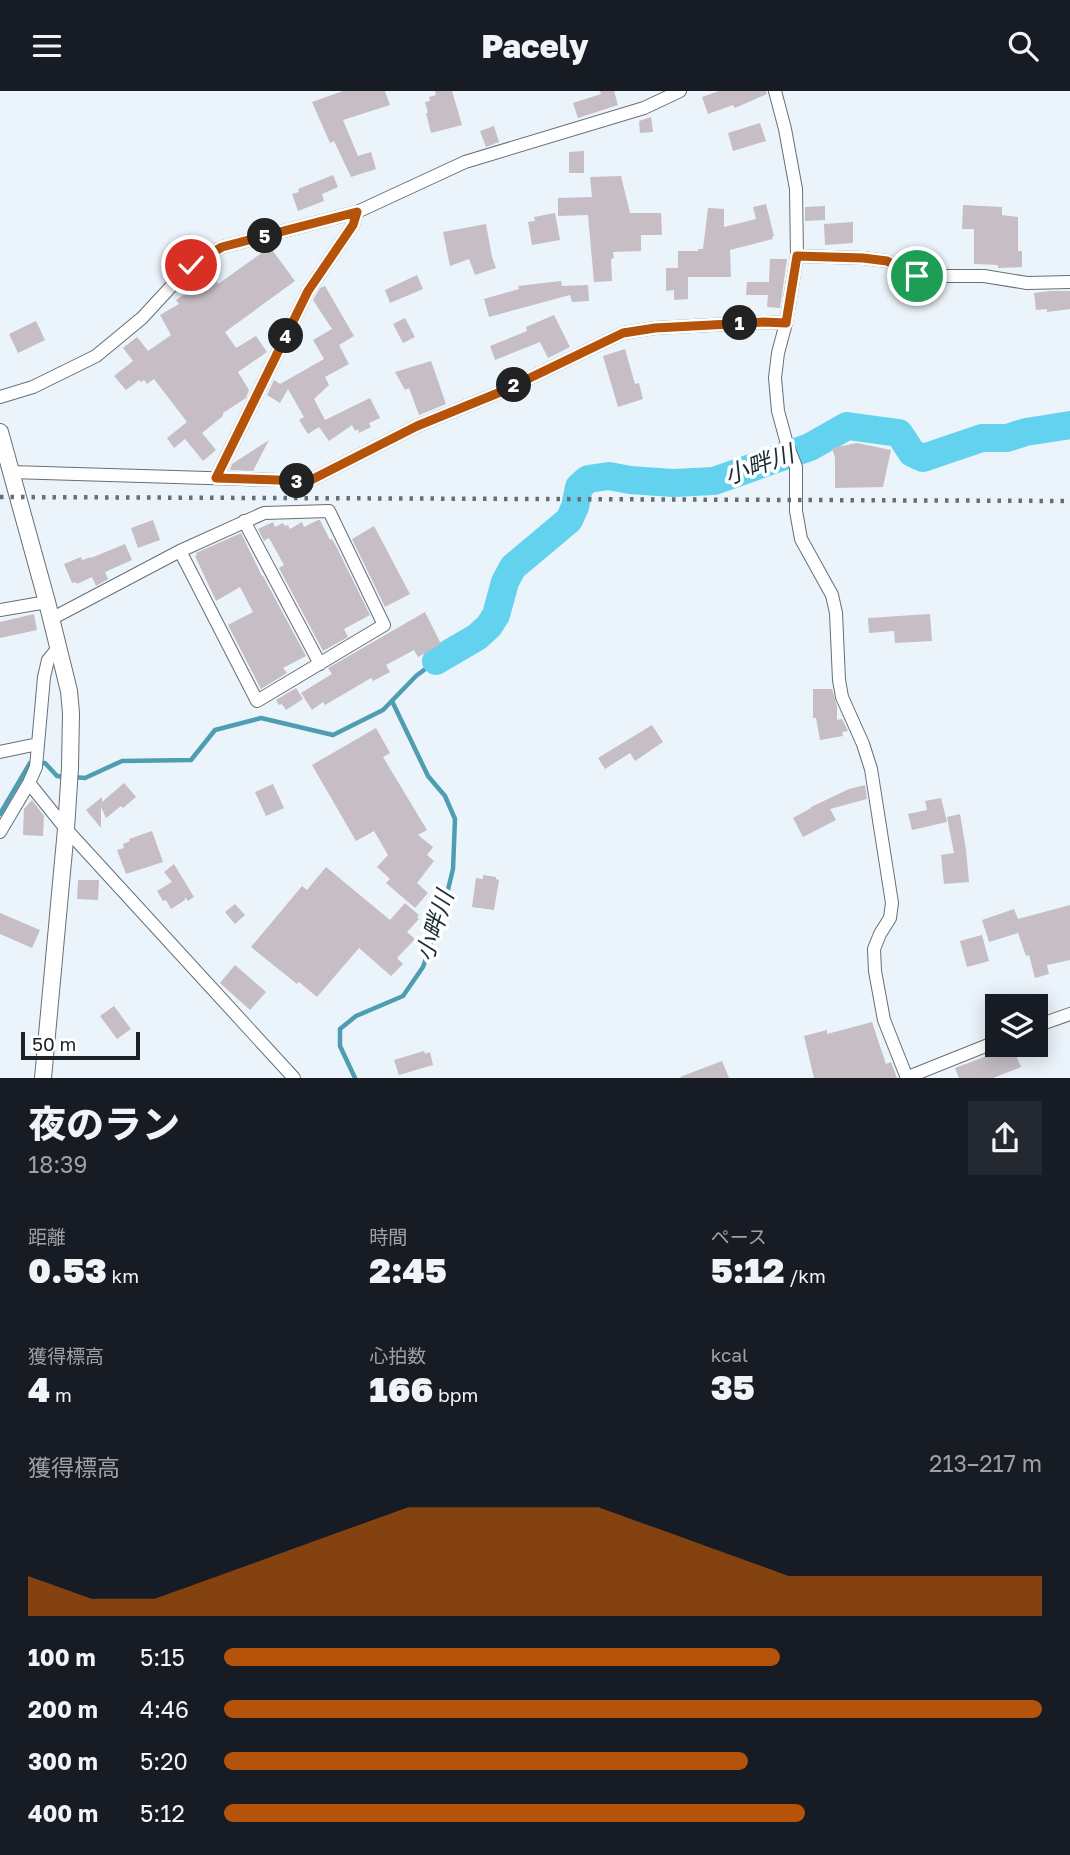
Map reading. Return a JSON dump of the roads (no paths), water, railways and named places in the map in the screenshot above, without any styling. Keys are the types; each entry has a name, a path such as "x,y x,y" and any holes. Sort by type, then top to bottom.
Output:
{"street":[{"path":"0,397 33,387 96,356 142,318 191,265 222,247 357,212 465,162 644,108 680,91"},
{"path":"775,91 796,190 797,256 778,353 775,378 778,411 796,467 796,511 801,539 832,595 836,613 842,697 863,744 876,794 892,903 890,918 874,949 884,1020 907,1078 985,1046"},
{"path":"216,478 308,291 353,225 357,212"},
{"path":"797,256 887,261 917,276 984,275 1027,283 1070,282"},
{"path":"11,473 309,481 417,426 503,391 623,333 655,328 786,323"},
{"path":"0,432 47,602 69,691 71,713 66,829 43,1078"},
{"path":"51,619 180,551 264,513 329,511 384,625 257,701 180,551"},
{"path":"244,521 320,664"},
{"path":"0,611 47,602"},
{"path":"0,832 29,783 36,762 44,677 48,660 58,648"},
{"path":"0,752 38,744"},
{"path":"29,783 66,829 293,1078"},
{"path":"1048,1022 1070,1014"}],"waterway":[{"name":"小畔川","path":"436,661 477,637 489,626 496,615 505,582 513,567 569,520 579,487 588,479 609,476 673,483 714,481 810,447 847,426 899,433 912,453 923,458 982,438 1007,438 1070,425"},
{"path":"74,777 85,778 122,761 191,760 215,730 261,718 333,735 383,710 416,676 436,661"},
{"name":"小畔川","path":"355,1078 340,1046 340,1029 356,1016 403,996 423,967 444,906 453,869 455,819 445,796 428,776 392,701"},
{"path":"0,814 30,763 45,763 57,776 65,777"}],"railway":[{"path":"0,497 1070,501"}]}
